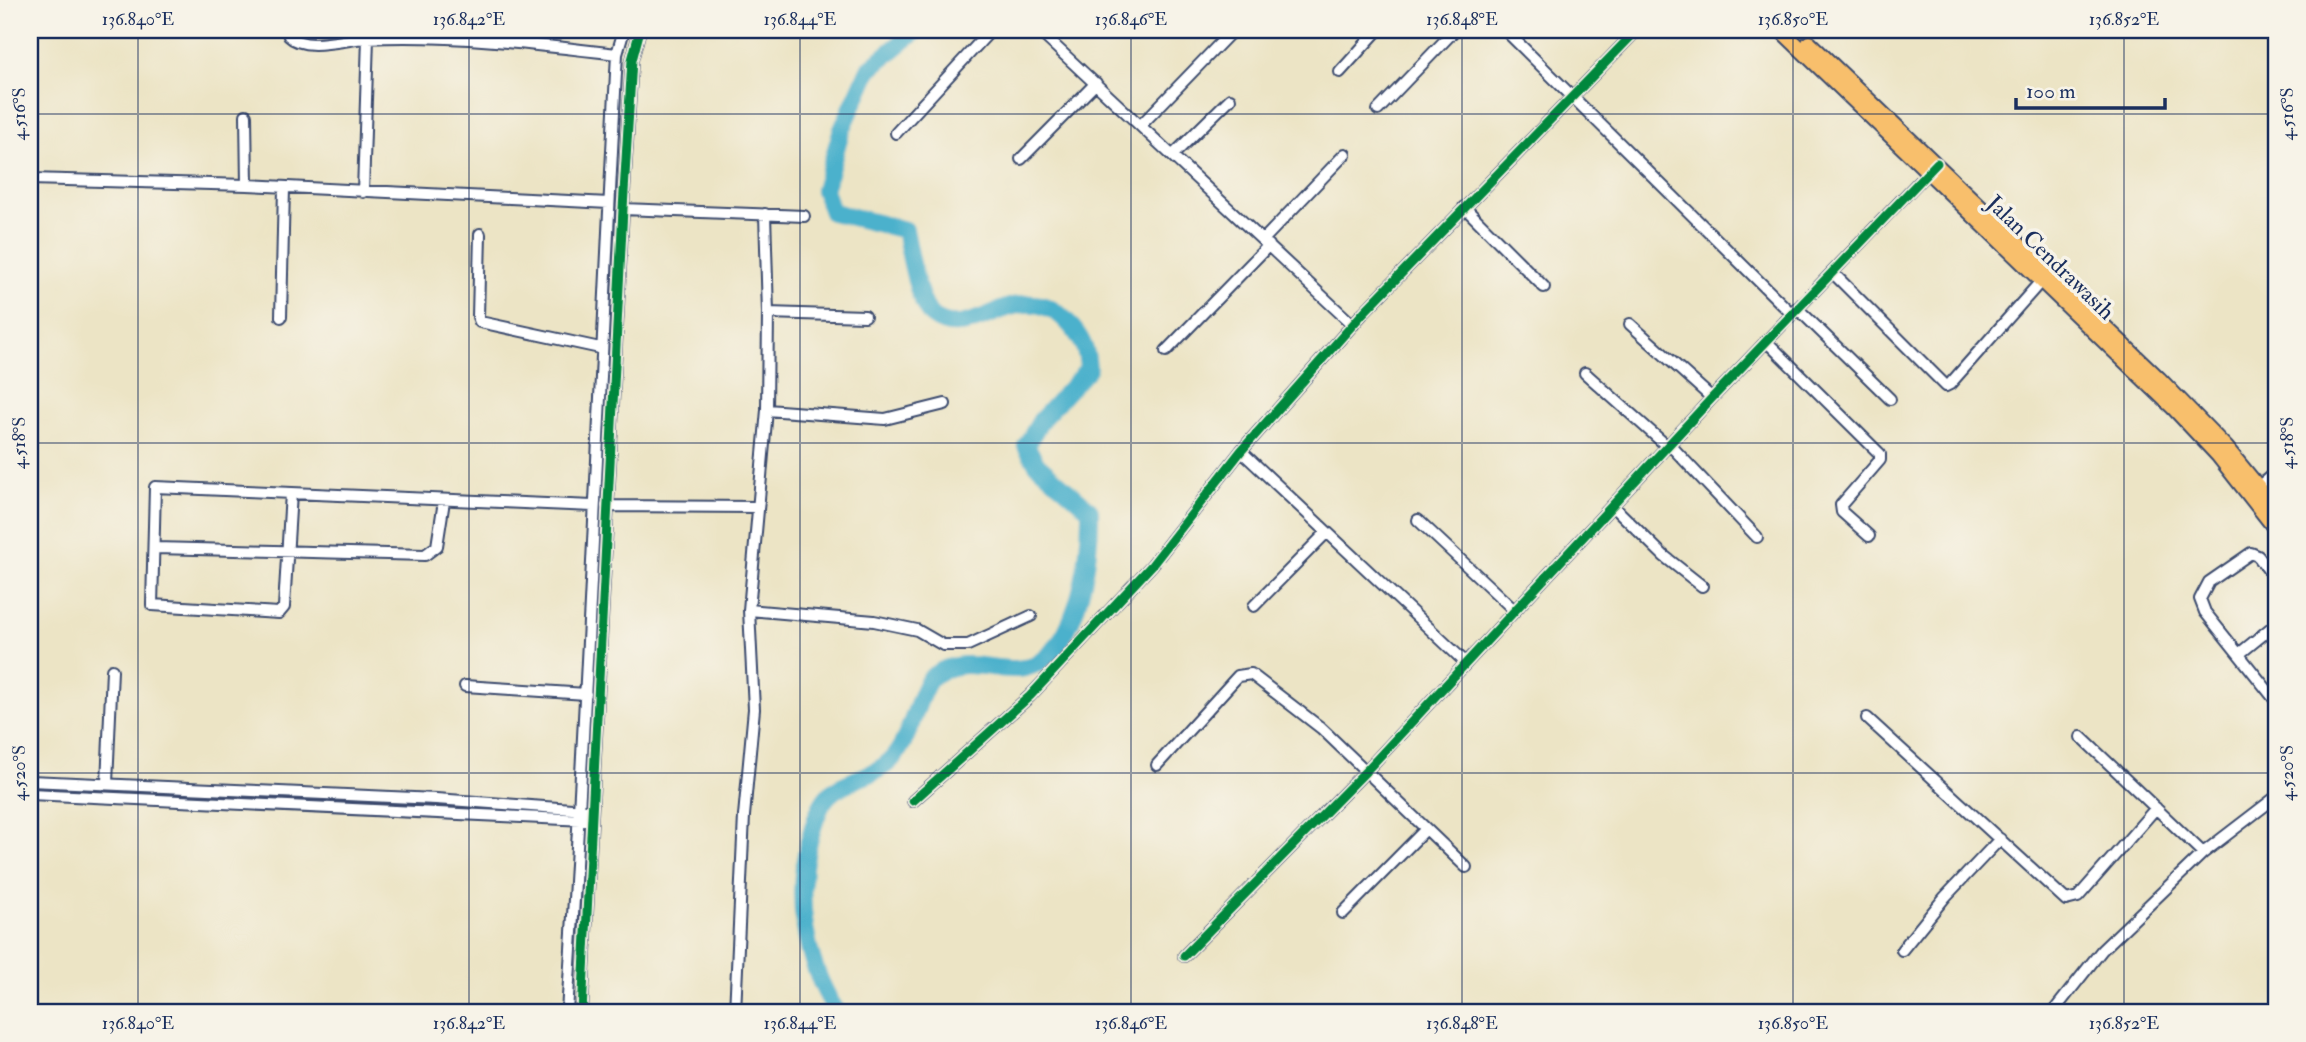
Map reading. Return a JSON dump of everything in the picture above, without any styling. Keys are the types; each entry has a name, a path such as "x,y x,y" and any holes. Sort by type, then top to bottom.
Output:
{"main road":[{"name":"Jalan Cendrawasih","path":"1782,30 2181,401 2259,486 2276,509"},
{"name":"Jalan Cendrawasih","path":"1795,30 2042,280 2183,417 2218,455 2276,529"}],"street":[{"path":"288,30 289,36 299,43 368,38 508,42 617,54"},
{"path":"582,1012 586,694 593,506 617,54 624,30"},
{"path":"567,1012 586,815 632,60 640,30"},
{"path":"896,132 991,30"},
{"path":"1038,30 1142,124 1353,325"},
{"path":"1142,124 1233,30"},
{"path":"1340,72 1378,30"},
{"path":"1378,110 1455,30"},
{"path":"1505,30 1889,399"},
{"path":"1618,30 1628,40"},
{"path":"913,801 1030,696 1152,565 1241,451 1353,325 1637,30"},
{"path":"363,192 368,38"},
{"path":"1021,159 1096,83"},
{"path":"1174,155 1230,99"},
{"path":"246,115 247,185"},
{"path":"1166,351 1345,154"},
{"path":"1184,956 1366,771 1712,398 1933,168"},
{"path":"30,178 247,185 609,203"},
{"path":"281,317 285,188"},
{"path":"1464,207 1544,287"},
{"path":"622,209 804,216"},
{"path":"735,1012 744,816 754,709 749,611 767,410 765,214"},
{"path":"480,234 480,322 600,348"},
{"path":"1833,272 1946,386 2042,280"},
{"path":"768,313 865,316"},
{"path":"1630,324 1712,398"},
{"path":"1766,341 1880,454 1880,460 1841,505 1842,512 1869,537"},
{"path":"1586,373 1669,446 1757,537"},
{"path":"767,410 885,419 945,404"},
{"path":"1241,451 1466,663"},
{"path":"2259,486 2276,472"},
{"path":"291,494 284,607 275,613 153,607 155,488 593,506"},
{"path":"156,548 425,555 437,545 444,501"},
{"path":"606,506 757,507"},
{"path":"1613,506 1664,556 1702,586"},
{"path":"1418,520 1514,610"},
{"path":"1254,606 1327,532"},
{"path":"2276,580 2258,556 2251,554 2209,582 2200,599 2205,612 2276,701"},
{"path":"749,611 874,621 917,630 943,645 957,646 968,645 1031,616"},
{"path":"2239,654 2276,624"},
{"path":"107,783 112,670"},
{"path":"1157,765 1238,676 1248,673 1321,728 1466,867"},
{"path":"465,686 586,694"},
{"path":"1867,718 2060,897 2073,900 2157,808"},
{"path":"2081,737 2203,853"},
{"path":"30,780 436,799 586,815"},
{"path":"30,794 586,815"},
{"path":"2053,1012 2066,1007 2102,950 2203,853 2274,802"},
{"path":"1343,913 1426,829"},
{"path":"1902,950 1945,897 2000,839"}],"waterway":[{"path":"837,1012 816,971 805,926 803,903 806,856 822,804 835,790 878,770 892,759 905,738 928,681 934,675 944,669 965,665 1016,669 1037,663 1054,650 1067,630 1077,606 1090,530 1090,510 1037,464 1026,446 1041,420 1088,369 1084,346 1075,331 1053,310 1034,304 1016,305 965,323 948,324 933,317 918,289 905,230 832,212 824,190 841,132 869,69 917,30"}],"cycle path":[{"path":"582,1012 623,209 632,60 640,30"},
{"path":"913,801 1030,696 1152,565 1241,451 1364,312 1637,30"},
{"path":"1184,956 1366,771 1712,398 1937,163"}]}
